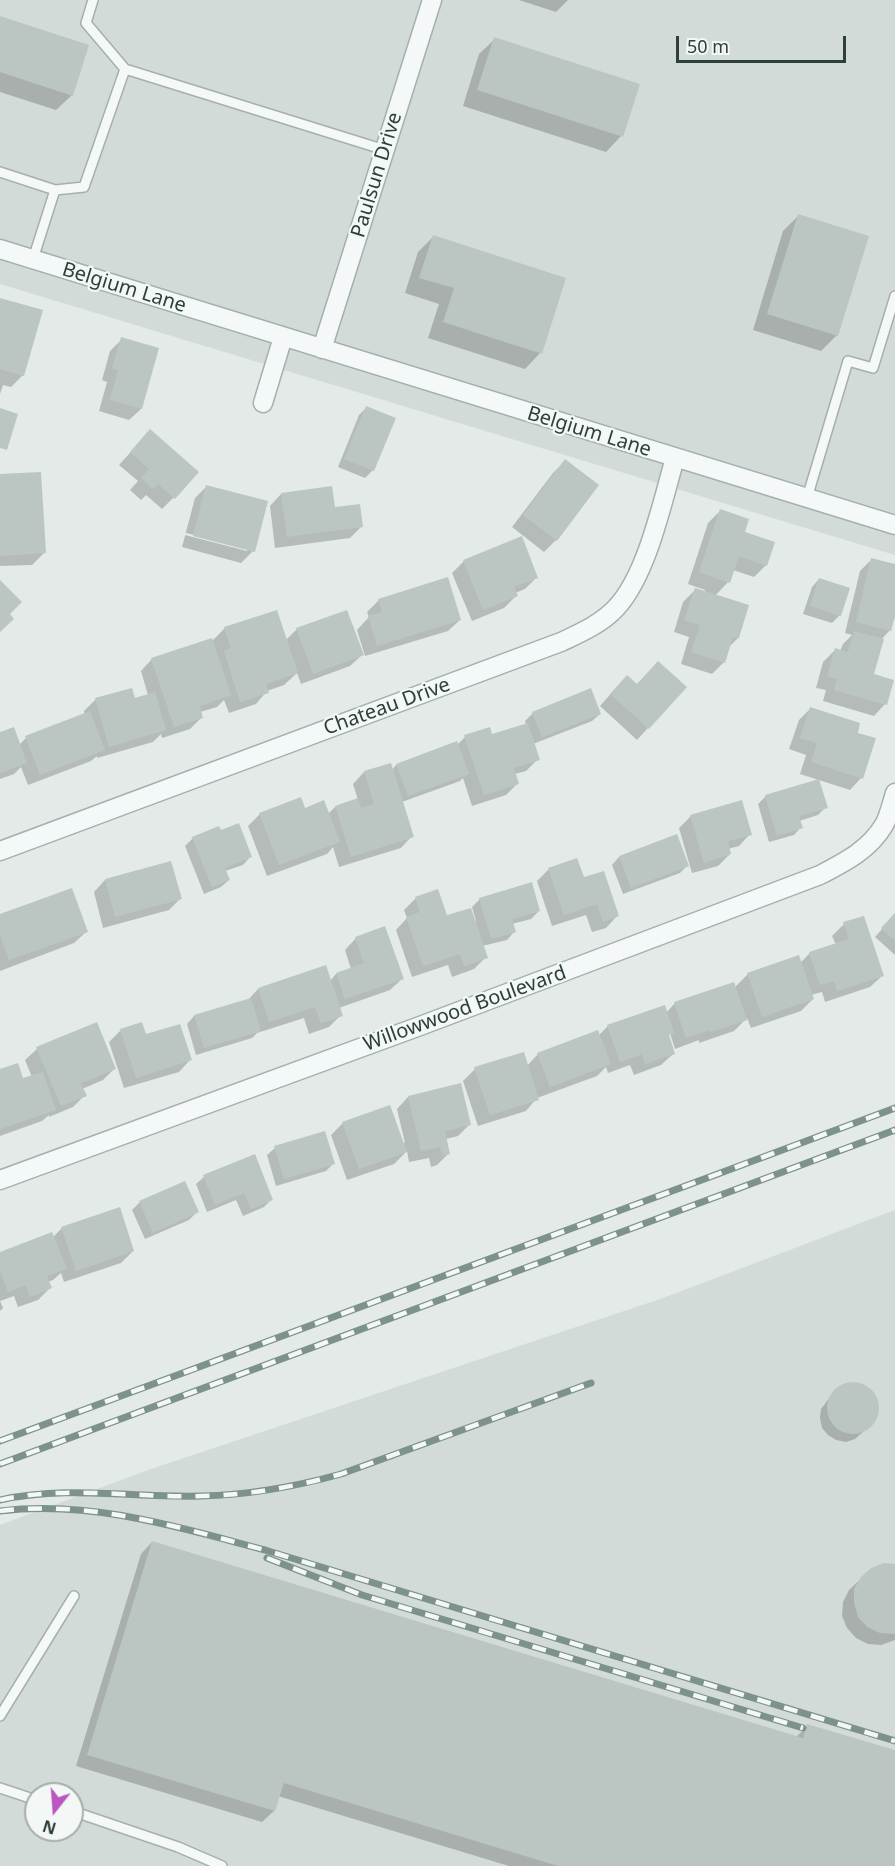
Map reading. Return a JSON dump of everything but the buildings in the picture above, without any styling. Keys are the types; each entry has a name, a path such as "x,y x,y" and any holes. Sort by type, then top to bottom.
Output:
{"street":[{"name":"Paulsun Drive","path":"322,349 432,0"},
{"name":"Belgium Lane","path":"0,249 895,525"},
{"path":"263,403 283,337"},
{"name":"Chateau Drive","path":"0,851 549,647 588,630 615,609 628,592 640,569 675,458"},
{"name":"Willowwood Boulevard","path":"0,1180 431,1022 820,875 847,861 868,845 885,824 895,793"}],"lane":[{"path":"93,0 86,22 125,69 385,150"},
{"path":"0,172 55,190 84,188 125,69"},
{"path":"33,259 55,190"},
{"path":"807,498 848,361 873,368 895,296"},
{"path":"0,1716 74,1596"},
{"path":"0,1788 24,1796"},
{"path":"84,1815 178,1846 222,1866"}],"shaded area":[{"path":"0,0 895,0 895,555 0,284"},
{"path":"895,1210 895,1866 0,1866 0,1525 151,1469 663,1298"}],"railway":[{"path":"0,1441 895,1108"},
{"path":"0,1464 895,1130"},
{"path":"0,1500 50,1493 219,1495 254,1492 306,1483 341,1474 591,1383"},
{"path":"0,1511 68,1509 101,1512 200,1533 265,1550 895,1741"},
{"path":"267,1558 362,1595 803,1728"}]}
